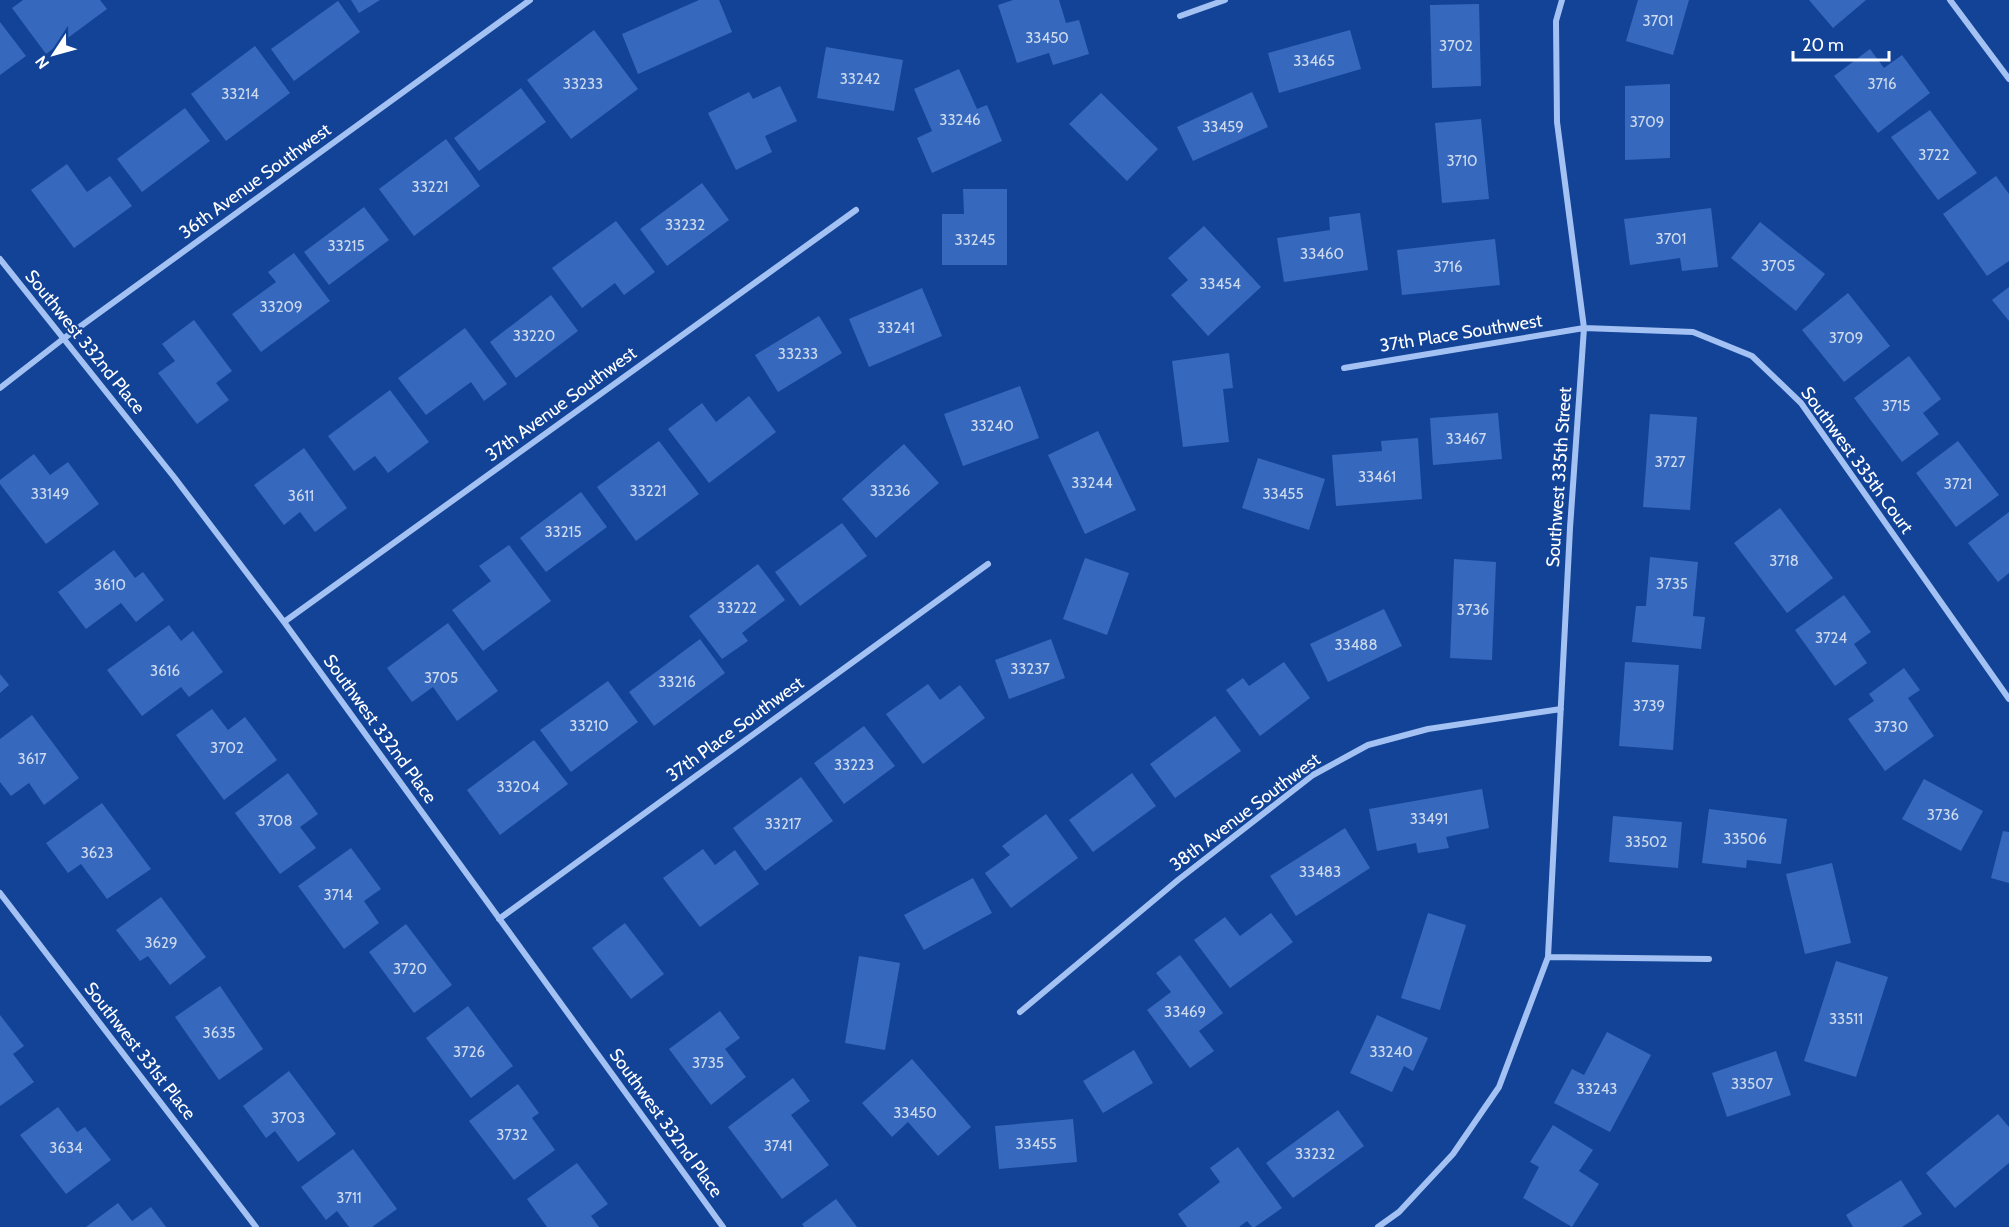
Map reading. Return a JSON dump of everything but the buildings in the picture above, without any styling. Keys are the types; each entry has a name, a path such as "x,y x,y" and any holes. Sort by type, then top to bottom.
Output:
{"street":[{"name":"36th Avenue Southwest","path":"0,388 63,339 530,0"},
{"path":"1180,16 1225,0"},
{"name":"Southwest 335th Street","path":"1377,1227 1399,1212 1453,1154 1499,1087 1548,957 1570,528 1584,328 1557,122 1556,21 1562,0"},
{"path":"1950,0 2009,79"},
{"name":"37th Avenue Southwest","path":"284,622 856,210"},
{"name":"Southwest 332nd Place","path":"0,259 174,477 284,622 723,1227"},
{"name":"37th Place Southwest","path":"1344,368 1584,328"},
{"name":"Southwest 335th Court","path":"1584,328 1693,332 1752,356 1800,403 2009,699"},
{"name":"37th Place Southwest","path":"500,919 988,564"},
{"name":"38th Avenue Southwest","path":"1020,1012 1178,880 1322,770 1368,745 1418,732 1561,709"},
{"name":"Southwest 331st Place","path":"0,893 256,1227"},
{"path":"1548,957 1709,959"}]}
